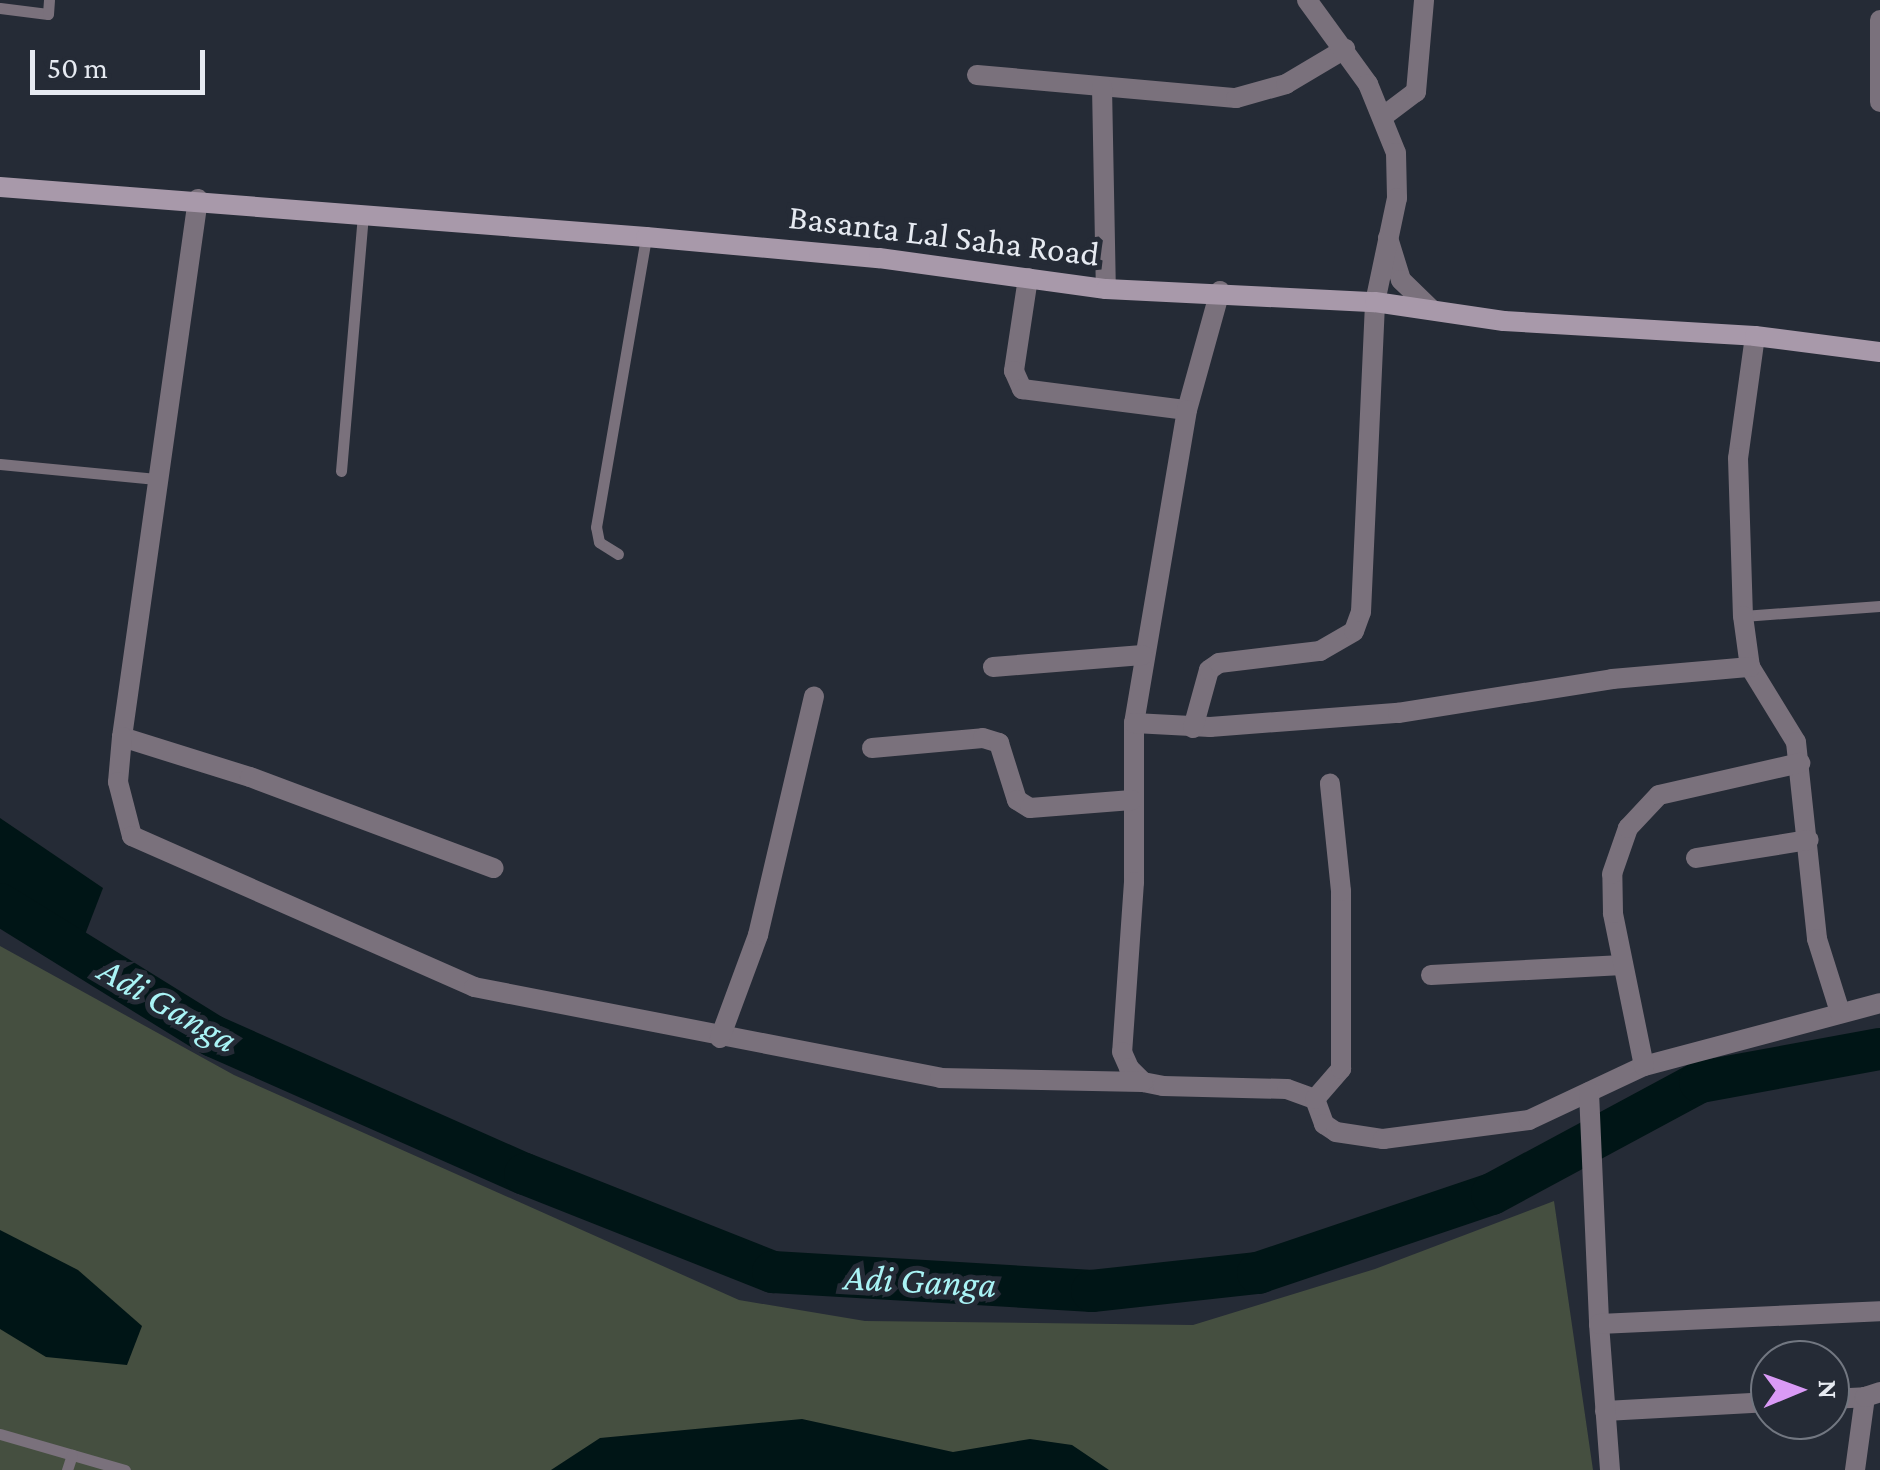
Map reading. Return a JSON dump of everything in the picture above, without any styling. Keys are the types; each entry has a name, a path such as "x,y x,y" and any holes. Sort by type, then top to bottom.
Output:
{"main road":[{"name":"Basanta Lal Saha Road","path":"0,188 363,212 646,237 1106,289 1220,291 1375,302 1755,336 1880,352"}],"street":[{"path":"1193,728 1209,670 1219,663 1320,651 1354,631 1361,612 1375,302 1397,198 1396,153 1385,116 1346,49 1306,0"},
{"path":"1385,116 1416,92 1424,0"},
{"path":"1880,20 1880,102"},
{"path":"977,75 1236,98 1286,84 1346,49"},
{"path":"1102,88 1106,289"},
{"path":"198,199 122,737 118,782 132,836 474,987 940,1078 1286,1089 1315,1099"},
{"path":"1388,228 1400,280 1432,310"},
{"path":"1028,278 1014,370 1022,388 1187,410"},
{"path":"1144,1082 1122,1052 1134,882 1134,723 1142,655 1187,410 1220,291"},
{"path":"1755,336 1738,458 1743,616 1750,668 1796,742 1818,939 1840,1012"},
{"path":"992,667 1142,655"},
{"path":"1134,723 1193,728 1435,709 1612,679 1750,668"},
{"path":"720,1038 758,935 814,696"},
{"path":"122,737 250,776 494,868"},
{"path":"872,748 983,738 999,743 1017,800 1030,808 1132,800"},
{"path":"1637,1069 1612,874 1628,828 1645,804 1659,795 1800,763"},
{"path":"1315,1099 1341,1069 1342,891 1330,784"},
{"path":"1696,858 1809,840"},
{"path":"1431,975 1623,965"},
{"path":"1315,1099 1324,1124 1336,1132 1383,1138 1529,1120 1592,1096 1637,1069 1880,1003"},
{"path":"1592,1096 1592,1194 1610,1470"},
{"path":"1600,1324 1880,1311"},
{"path":"1855,1470 1873,1394"},
{"path":"1605,1411 1750,1403"}],"lane":[{"path":"0,8 48,14 49,0"},
{"path":"342,470 363,212"},
{"path":"618,554 599,542 596,527 646,237"},
{"path":"0,464 156,478"},
{"path":"1743,616 1880,606"},
{"path":"0,1434 125,1470"},
{"path":"68,1470 72,1454"}],"green space":[{"path":"0,946 234,1075 739,1300 865,1321 1193,1325 1375,1269 1554,1201 1593,1470 0,1470"}],"shaded area":[{"path":"0,818 103,888 71,971 0,927"},
{"path":"0,1230 78,1270 142,1326 127,1365 46,1357 0,1329"},
{"path":"802,1419 953,1452 1030,1439 1072,1445 1109,1470 551,1470 600,1438"}],"waterway":[{"name":"Adi Ganga","path":"0,904 213,1036 525,1174 773,1272 1092,1291 1258,1273 1492,1194 1700,1082 1880,1049"}]}
